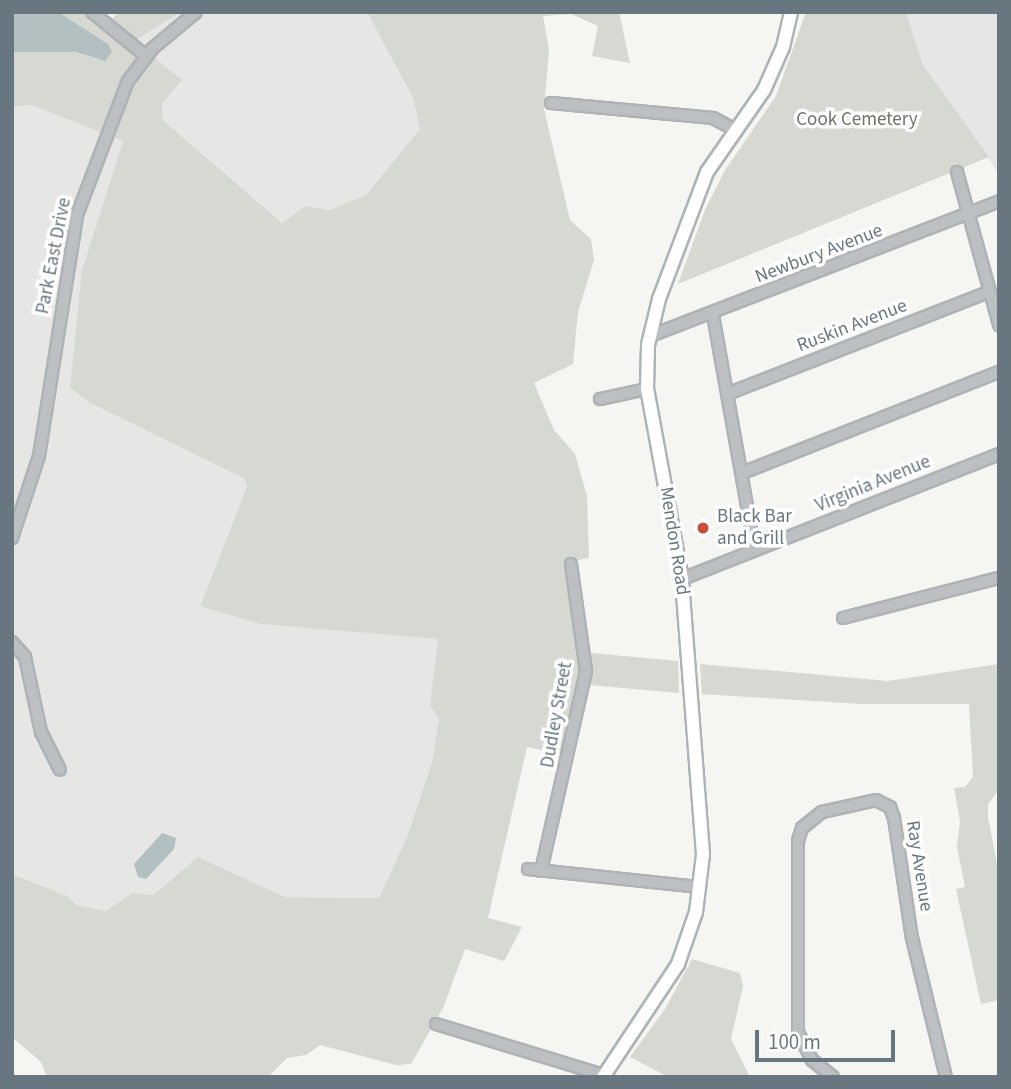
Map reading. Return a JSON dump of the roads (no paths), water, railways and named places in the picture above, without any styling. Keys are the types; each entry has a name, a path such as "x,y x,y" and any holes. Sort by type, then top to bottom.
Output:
{"main road":[{"name":"Mendon Road","path":"603,1076 678,964 690,934 700,887 703,854 682,579 647,388 650,336 698,194 714,161 737,131 778,62 791,12"}],"street":[{"path":"92,12 146,56"},
{"name":"Park East Drive","path":"12,538 39,456 77,215 119,100 146,56 196,12"},
{"path":"551,103 713,118 737,131"},
{"path":"957,172 999,325"},
{"name":"Newbury Avenue","path":"650,336 713,315 999,201"},
{"name":"Ruskin Avenue","path":"727,394 989,292"},
{"path":"713,315 755,550"},
{"path":"742,474 999,372"},
{"path":"600,399 647,388"},
{"name":"Virginia Avenue","path":"682,579 999,454"},
{"name":"Dudley Street","path":"541,871 586,671 571,564"},
{"path":"843,618 999,578"},
{"path":"12,642 25,657 41,732 61,770"},
{"name":"Ray Avenue","path":"833,1077 812,1060 798,1033 799,841 802,828 822,812 876,800 890,807 894,818 912,938 946,1077"},
{"path":"528,869 700,887"},
{"path":"436,1024 603,1076"}],"place":[{"name":"Black Bar and Grill","path":"703,528"}],"park label":[{"name":"Cook Cemetery","path":"857,120"}]}
